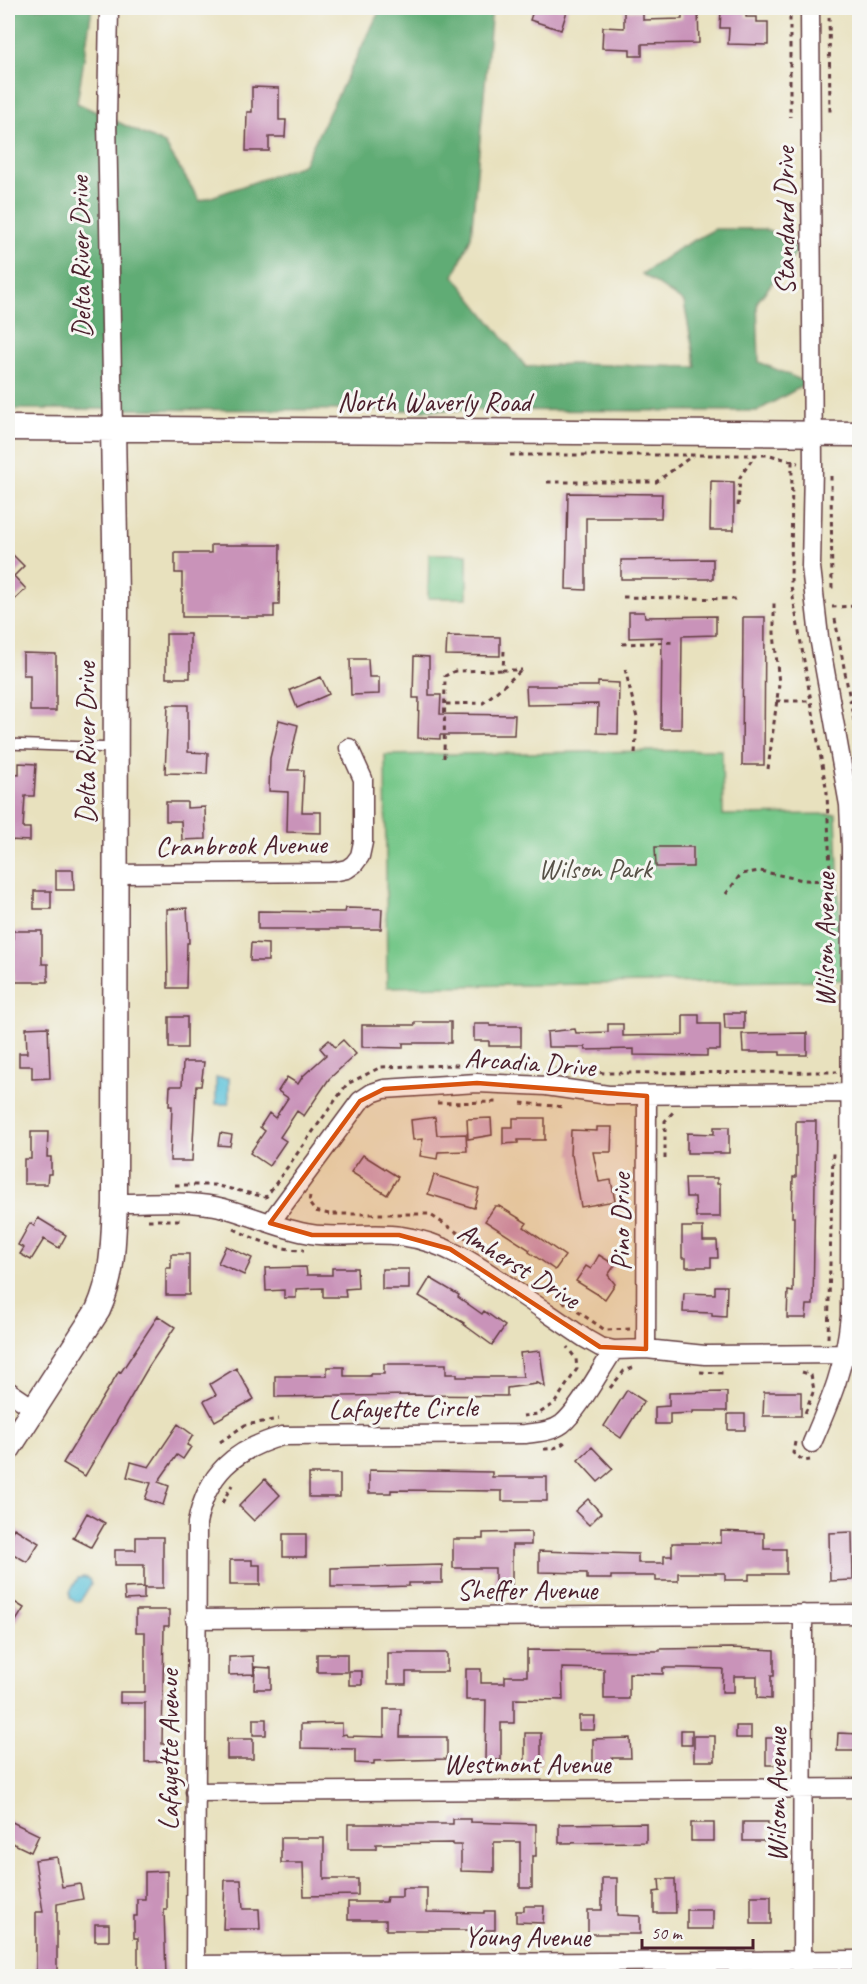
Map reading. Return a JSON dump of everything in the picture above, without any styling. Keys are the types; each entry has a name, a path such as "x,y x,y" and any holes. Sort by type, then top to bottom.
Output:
{"street":[{"name":"Delta River Drive","path":"8,1449 84,1331 107,1290 111,1265 115,1203 115,748 113,428 107,121 110,8"},
{"name":"Standard Drive","path":"810,8 813,434"},
{"name":"North Waverly Road","path":"8,428 860,434"},
{"name":"Wilson Avenue","path":"808,1447 835,1390 850,1316 842,1093 855,860 849,805 853,752 814,604 811,567 813,434"},
{"name":"Cranbrook Avenue","path":"115,874 333,872 347,869 360,856 363,842 363,779 350,748"},
{"name":"Arcadia Drive","path":"270,1223 360,1101 384,1089 477,1083 546,1086 608,1095 842,1093"},
{"name":"Pino Drive","path":"646,1358 647,1096"},
{"name":"Amherst Drive","path":"115,1203 183,1202 214,1206 312,1235 399,1235 426,1240 450,1249 474,1262 600,1347 646,1358 842,1348"},
{"name":"Lafayette Circle","path":"196,1523 201,1503 210,1484 236,1456 258,1443 282,1436 525,1434 546,1431 561,1424 573,1412 614,1350"},
{"path":"8,1391 33,1408"},
{"name":"Lafayette Avenue","path":"195,1971 196,1523"},
{"name":"Wilson Avenue","path":"802,1969 804,1614"},
{"name":"Sheffer Avenue","path":"195,1618 860,1614"},
{"name":"Westmont Avenue","path":"195,1792 860,1788"},
{"name":"Young Avenue","path":"195,1971 802,1969 860,1960"}],"lane":[{"path":"8,744 115,748"}],"path":[{"path":"790,8 790,117"},
{"path":"829,8 831,117"},
{"path":"510,455 770,455 813,467 831,466 832,607 853,752"},
{"path":"547,482 657,482 694,455"},
{"path":"738,506 740,477 756,455"},
{"path":"792,461 791,586 827,793 833,956"},
{"path":"623,597 736,599"},
{"path":"768,769 779,684 774,633 774,599"},
{"path":"832,607 860,606"},
{"path":"622,644 676,642"},
{"path":"503,670 504,651"},
{"path":"625,669 637,718 635,754"},
{"path":"444,758 445,676 455,671 522,670 483,703 445,704"},
{"path":"776,701 811,701"},
{"path":"726,894 741,874 760,871 803,880 831,881"},
{"path":"834,1072 842,1093"},
{"path":"428,1104 507,1101"},
{"path":"519,1102 566,1107"},
{"path":"664,1168 665,1120 674,1110 681,1108"},
{"path":"817,1337 842,1348 833,1152"},
{"path":"310,1192 309,1203 315,1211 329,1214 429,1214 477,1246"},
{"path":"148,1220 182,1220"},
{"path":"225,1225 254,1239 287,1250 310,1250"},
{"path":"554,1295 605,1330 646,1329"},
{"path":"513,1416 538,1414 554,1404 577,1369 576,1359 567,1347 558,1341"},
{"path":"610,1388 624,1371 637,1366 646,1358"},
{"path":"695,1371 726,1373"},
{"path":"792,1372 802,1371 811,1376 814,1390 802,1422"},
{"path":"220,1442 245,1425 279,1419"},
{"path":"541,1449 552,1449 562,1445 568,1438"},
{"path":"808,1447 804,1461 794,1453 808,1447"},
{"path":"220,1506 235,1480"}],"highlighted area":[{"path":"477,1083 647,1096 646,1349 600,1347 450,1249 399,1235 312,1235 270,1223 360,1101 384,1089"}],"green space":[{"path":"8,8 92,8 77,103 165,144 200,201 303,165 381,8 492,8 471,237 454,276 526,367 570,364 696,367 684,302 642,274 678,249 715,229 765,229 799,249 757,302 759,362 808,383 757,411 8,409"},
{"path":"429,554 467,554 467,598 428,598"},
{"name":"Wilson Park","path":"722,750 723,815 836,814 842,980 387,987 385,755"}],"water":[{"path":"216,1078 229,1078 229,1104 216,1104"},
{"path":"78,1578 89,1579 91,1584 81,1600 76,1602 70,1598 70,1592"}],"building":[{"path":"534,8 568,8 561,30 530,20"},
{"path":"721,10 746,10 746,17 757,17 757,22 768,22 768,45 728,44 729,28 720,28"},
{"path":"624,11 643,11 643,20 682,19 682,12 698,11 699,43 642,44 642,56 630,56 630,49 602,48 603,27 624,28"},
{"path":"252,87 279,88 279,120 286,120 285,137 269,137 269,151 246,151 247,112 252,112"},
{"path":"711,481 734,482 734,530 710,530"},
{"path":"568,493 662,494 661,518 586,518 586,590 566,589"},
{"path":"211,545 280,545 279,605 274,605 274,617 182,617 182,573 175,573 175,553 211,553"},
{"path":"8,550 24,566 14,576 26,589 8,606"},
{"path":"713,559 713,579 621,579 621,560"},
{"path":"629,612 644,612 645,617 716,616 716,635 682,636 681,729 661,729 662,637 629,638"},
{"path":"743,617 765,617 764,765 742,765"},
{"path":"166,634 190,634 190,678 166,678"},
{"path":"447,636 500,637 500,656 446,655"},
{"path":"23,653 56,654 56,711 30,711 30,675 23,675"},
{"path":"414,656 429,657 429,695 441,695 440,714 515,715 514,735 440,735 440,739 418,738 419,698 413,698"},
{"path":"350,659 368,659 369,677 379,677 379,694 351,695"},
{"path":"321,677 329,694 297,708 290,690"},
{"path":"598,682 619,683 618,734 597,733 598,704 527,705 526,686 598,686"},
{"path":"168,705 188,705 188,752 208,753 207,774 165,773"},
{"path":"279,720 298,725 288,770 304,770 302,812 321,812 321,833 287,832 288,792 269,791 270,758"},
{"path":"19,763 36,764 34,796 25,796 23,828 30,828 30,841 8,840 8,774 19,775"},
{"path":"166,802 187,802 187,808 205,807 206,839 182,840 181,821 166,821"},
{"path":"655,847 693,847 693,867 656,867"},
{"path":"56,870 73,870 74,890 56,890"},
{"path":"34,891 51,891 51,909 34,909"},
{"path":"187,908 189,943 187,943 186,988 168,988 167,909"},
{"path":"346,908 382,909 381,929 258,929 258,911 345,912"},
{"path":"13,931 42,931 42,964 48,964 48,982 13,982 13,972 8,972 8,955 13,955"},
{"path":"251,943 268,944 268,961 250,961"},
{"path":"724,1013 744,1013 744,1029 725,1029"},
{"path":"683,1015 699,1015 699,1024 720,1024 720,1050 707,1050 707,1056 634,1055 634,1049 585,1050 585,1047 548,1047 547,1032 575,1029 576,1033 608,1032 608,1024 623,1024 623,1036 683,1035"},
{"path":"169,1017 187,1017 187,1048 169,1048"},
{"path":"415,1022 451,1022 451,1043 403,1043 403,1048 362,1047 362,1025 415,1025"},
{"path":"474,1024 521,1026 521,1046 489,1046 489,1041 474,1041"},
{"path":"48,1027 50,1078 32,1079 32,1066 19,1066 19,1053 27,1053 26,1028"},
{"path":"807,1033 807,1055 743,1052 742,1034"},
{"path":"329,1040 335,1047 343,1040 356,1054 329,1079 304,1116 297,1111 280,1137 286,1141 269,1166 250,1153 265,1131 260,1127 269,1113 275,1118 288,1098 278,1091 287,1077 298,1084 303,1076 326,1055 320,1048"},
{"path":"183,1062 204,1062 201,1086 196,1086 192,1161 170,1161 172,1106 169,1106 170,1086 182,1086"},
{"path":"435,1117 437,1135 466,1134 467,1151 438,1152 437,1159 420,1156 423,1139 413,1140 411,1120"},
{"path":"491,1118 492,1135 468,1139 467,1119"},
{"path":"513,1118 545,1118 545,1140 518,1140 518,1143 503,1144 503,1127 513,1127"},
{"path":"796,1121 816,1121 813,1305 807,1305 806,1318 787,1318 788,1291 793,1292 794,1217 792,1217 793,1177 796,1177"},
{"path":"597,1127 612,1127 611,1152 593,1152 599,1182 611,1180 615,1201 581,1207 572,1155 570,1155 571,1130 597,1131"},
{"path":"714,1127 729,1127 729,1153 687,1153 687,1133 714,1134"},
{"path":"31,1132 48,1132 47,1157 51,1157 51,1174 48,1174 47,1184 24,1184 24,1159 31,1159"},
{"path":"220,1133 232,1135 230,1146 218,1145"},
{"path":"363,1155 398,1177 387,1195 351,1172"},
{"path":"434,1175 479,1189 474,1208 428,1194"},
{"path":"685,1178 717,1178 717,1184 720,1184 720,1217 696,1217 695,1197 686,1197"},
{"path":"495,1206 499,1206 527,1223 524,1227 565,1256 555,1270 529,1252 530,1250 485,1221"},
{"path":"38,1218 66,1235 59,1248 44,1239 31,1260 20,1254 24,1248 18,1245 30,1223 34,1226"},
{"path":"682,1227 703,1227 703,1241 717,1241 718,1258 711,1258 711,1267 686,1267 686,1258 682,1258"},
{"path":"226,1246 252,1258 244,1275 218,1263"},
{"path":"171,1254 189,1254 189,1295 166,1295 166,1268 171,1268"},
{"path":"599,1255 615,1265 608,1275 615,1284 605,1299 576,1281 586,1266 591,1269"},
{"path":"306,1267 307,1275 332,1275 332,1268 357,1268 358,1288 345,1289 346,1297 323,1297 323,1288 296,1289 296,1298 284,1298 284,1290 266,1291 265,1268"},
{"path":"382,1269 409,1269 409,1289 382,1289"},
{"path":"430,1278 459,1295 458,1297 482,1314 484,1311 505,1326 492,1345 464,1323 419,1296"},
{"path":"715,1286 727,1286 726,1317 712,1316 712,1313 683,1312 684,1293 715,1294"},
{"path":"158,1316 175,1327 149,1366 85,1476 63,1463 119,1371 121,1372"},
{"path":"540,1351 545,1387 536,1382 536,1384 507,1388 507,1396 275,1397 275,1376 327,1376 327,1367 344,1367 344,1376 370,1376 370,1374 384,1374 384,1364 446,1364 446,1374 457,1374 457,1377 523,1377 520,1353"},
{"path":"236,1368 254,1399 215,1421 204,1401 216,1395 210,1384"},
{"path":"627,1390 644,1401 621,1438 604,1426"},
{"path":"727,1392 727,1411 670,1414 670,1424 655,1424 655,1407 669,1406 669,1393"},
{"path":"764,1392 801,1392 801,1416 763,1416"},
{"path":"728,1414 745,1414 745,1430 728,1430"},
{"path":"178,1424 193,1435 187,1445 191,1447 183,1459 177,1455 158,1482 169,1486 163,1505 145,1499 151,1483 127,1477 131,1462 149,1467"},
{"path":"592,1447 613,1469 598,1482 578,1460"},
{"path":"369,1470 492,1472 492,1477 547,1477 547,1501 502,1501 502,1491 391,1490 391,1493 369,1493"},
{"path":"309,1474 340,1474 340,1497 309,1497"},
{"path":"265,1479 280,1495 254,1521 239,1506"},
{"path":"588,1499 601,1513 589,1525 575,1511"},
{"path":"87,1513 105,1523 91,1547 73,1538"},
{"path":"14,1528 39,1543 27,1562 8,1551 8,1539"},
{"path":"721,1531 764,1533 764,1549 786,1549 786,1574 749,1574 749,1580 725,1580 725,1573 678,1573 678,1581 656,1581 656,1576 611,1576 611,1579 587,1579 587,1573 539,1572 539,1551 638,1554 638,1563 664,1563 664,1556 672,1556 672,1543 721,1543"},
{"path":"531,1532 531,1545 512,1545 512,1585 495,1585 495,1568 453,1568 453,1539 483,1539 483,1533"},
{"path":"852,1532 853,1580 830,1581 829,1533"},
{"path":"283,1534 306,1534 306,1557 283,1557"},
{"path":"136,1537 163,1537 163,1588 144,1588 144,1599 125,1600 124,1588 144,1587 144,1565 115,1565 115,1550 136,1550"},
{"path":"230,1560 252,1560 252,1565 260,1565 260,1585 230,1585"},
{"path":"442,1565 442,1583 409,1583 409,1586 331,1587 331,1568"},
{"path":"8,1598 24,1608 16,1621 8,1615"},
{"path":"136,1610 169,1610 169,1626 164,1626 162,1744 165,1744 166,1761 145,1762 145,1703 120,1703 120,1692 145,1692 145,1632 136,1632"},
{"path":"660,1649 774,1650 771,1699 757,1698 757,1676 734,1676 734,1692 722,1692 723,1669 663,1668 663,1674 629,1673 629,1699 604,1699 604,1669 562,1668 563,1700 514,1699 514,1723 501,1723 501,1760 485,1760 486,1700 466,1700 466,1669 481,1669 481,1683 505,1683 505,1676 527,1676 527,1650 660,1651"},
{"path":"388,1653 447,1653 447,1672 406,1672 406,1684 388,1684"},
{"path":"317,1654 347,1654 347,1672 317,1672"},
{"path":"253,1656 254,1674 229,1675 229,1657"},
{"path":"255,1667 271,1668 271,1689 254,1689"},
{"path":"349,1671 362,1671 362,1685 349,1685"},
{"path":"384,1709 401,1709 400,1737 447,1737 447,1759 374,1761 374,1764 355,1763 355,1749 301,1748 301,1724 342,1723 342,1735 384,1737"},
{"path":"579,1716 595,1716 594,1730 579,1730"},
{"path":"253,1719 266,1719 266,1735 253,1735"},
{"path":"736,1726 751,1726 751,1738 736,1738"},
{"path":"681,1730 692,1730 692,1745 681,1745"},
{"path":"525,1733 541,1733 541,1764 525,1764"},
{"path":"838,1733 860,1734 860,1751 837,1751"},
{"path":"694,1736 715,1736 715,1761 694,1761"},
{"path":"630,1738 631,1758 612,1758 612,1764 593,1764 593,1739"},
{"path":"766,1738 782,1738 782,1765 766,1765"},
{"path":"227,1739 253,1739 253,1759 227,1759"},
{"path":"453,1819 470,1819 470,1822 536,1824 536,1856 532,1856 532,1888 520,1888 520,1842 494,1842 494,1872 461,1871 461,1845 453,1845 453,1843 376,1844 376,1849 348,1849 348,1824 453,1824"},
{"path":"8,1820 39,1835 31,1852 8,1841"},
{"path":"743,1822 768,1822 768,1841 743,1841"},
{"path":"646,1823 646,1842 559,1843 559,1824"},
{"path":"691,1823 714,1823 714,1841 691,1841"},
{"path":"281,1838 324,1838 324,1879 358,1879 358,1895 304,1896 303,1863 281,1863"},
{"path":"57,1857 62,1887 80,1884 83,1899 57,1904 57,1977 36,1977 36,1912 43,1912 35,1860"},
{"path":"167,1871 167,1910 164,1910 166,1977 138,1977 138,1938 134,1938 137,1899 145,1899 145,1872"},
{"path":"602,1878 617,1878 617,1915 640,1916 640,1934 588,1934 588,1910 602,1910"},
{"path":"659,1879 675,1879 676,1913 654,1913 654,1892 660,1891"},
{"path":"225,1880 241,1880 243,1909 259,1909 260,1929 223,1929"},
{"path":"402,1888 427,1888 427,1912 484,1913 484,1911 495,1911 495,1930 386,1930 386,1920 348,1920 348,1902 386,1902 387,1897 402,1897"},
{"path":"751,1896 771,1896 771,1924 751,1924"},
{"path":"524,1906 544,1906 543,1923 516,1922 516,1911 524,1911"},
{"path":"687,1910 713,1910 713,1929 687,1929"},
{"path":"95,1924 109,1924 109,1941 95,1941"}]}
